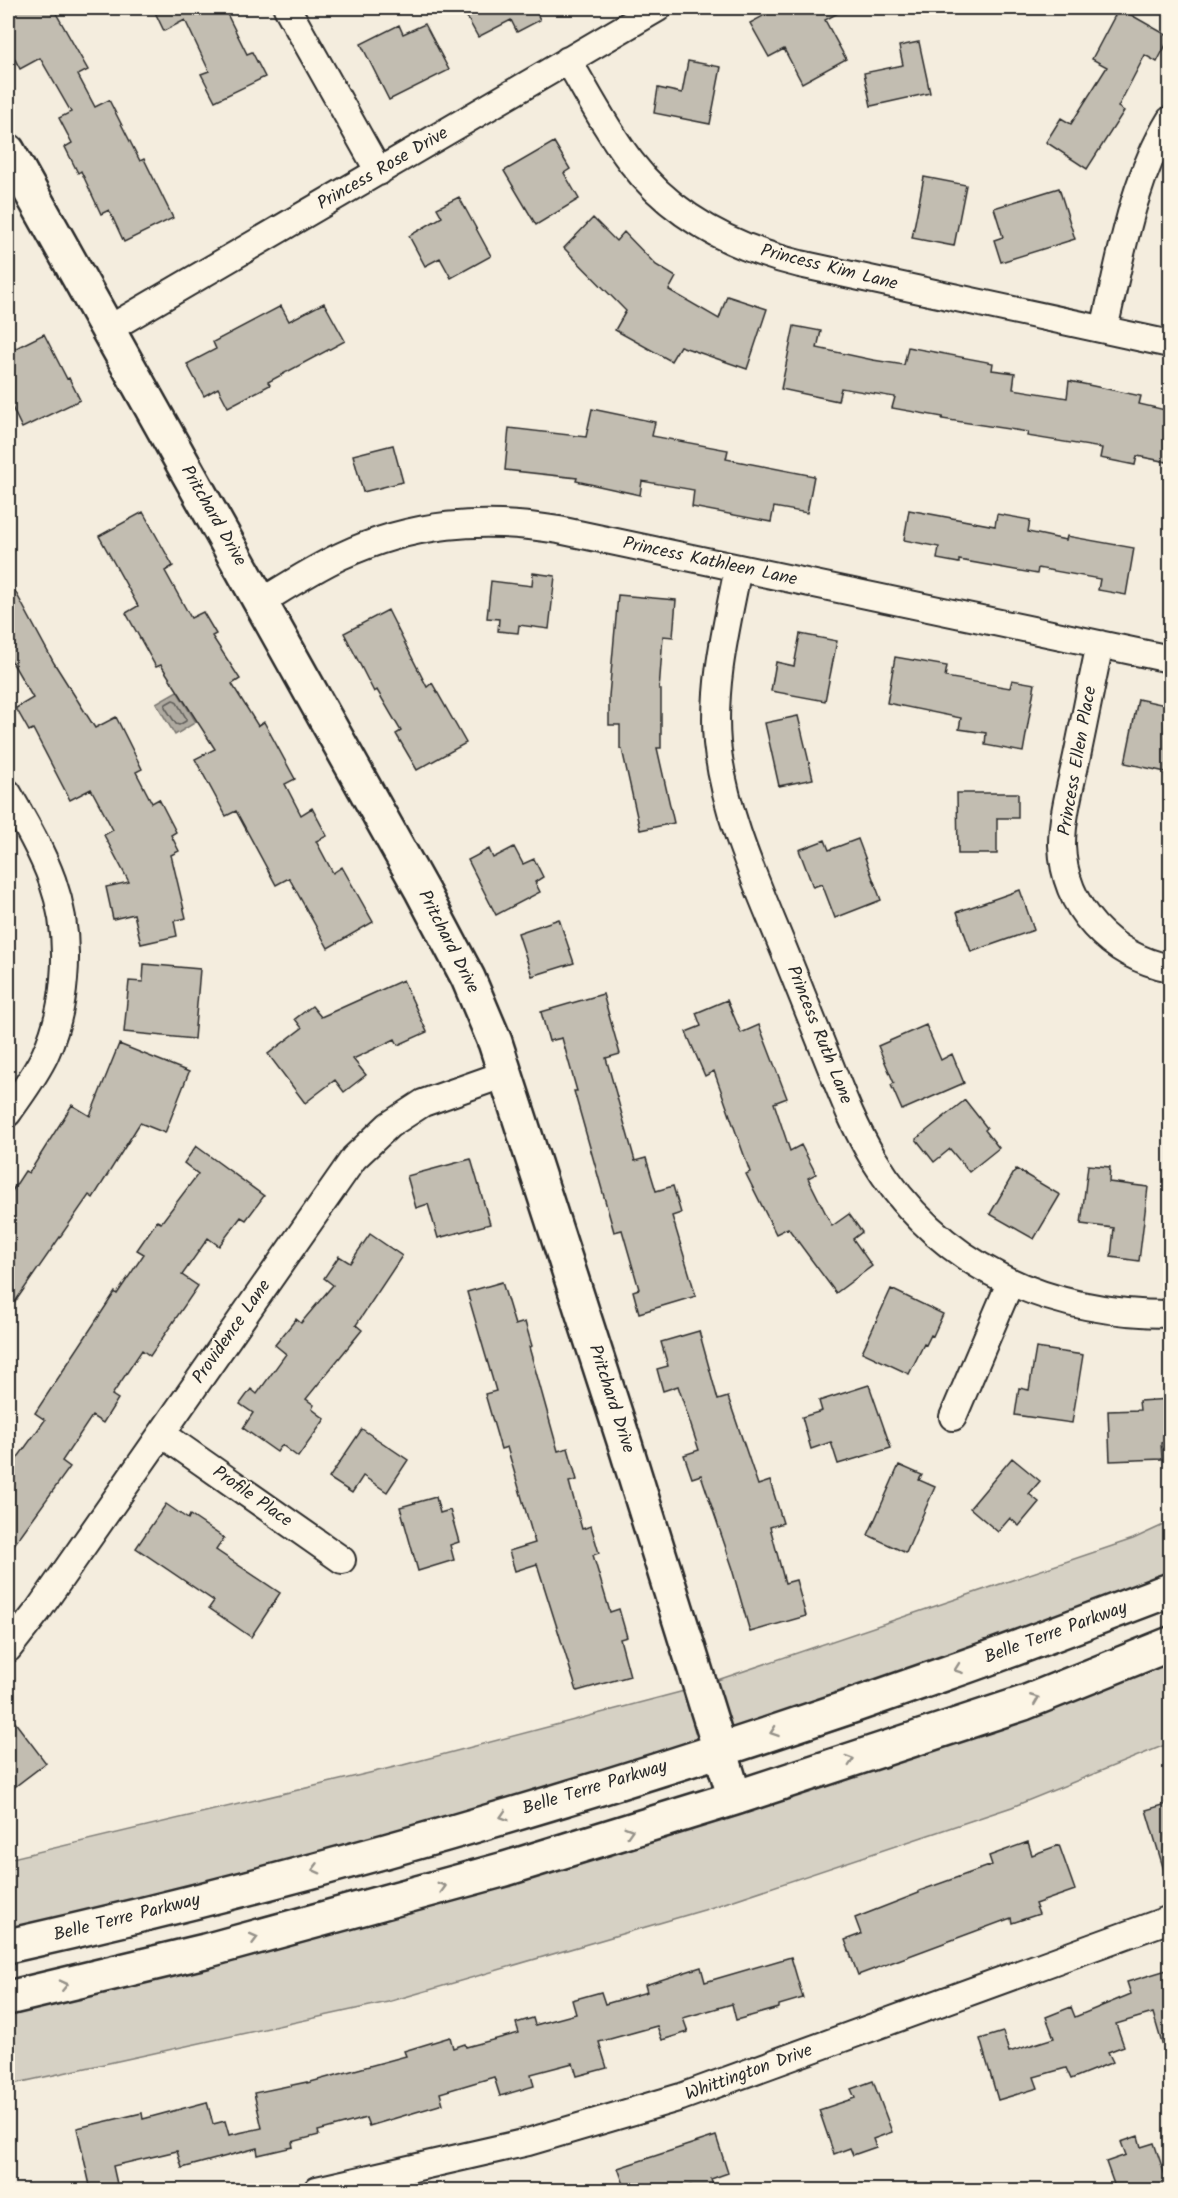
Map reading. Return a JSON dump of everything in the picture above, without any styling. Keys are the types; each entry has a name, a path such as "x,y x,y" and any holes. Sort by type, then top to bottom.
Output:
{"main road":[{"name":"Pritchard Drive","path":"8,152 422,891 482,1008 624,1441 735,1798"},
{"name":"Belle Terre Parkway","path":"8,1946 196,1902 465,1828 720,1750 947,1673 1170,1590"},
{"path":"8,1998 205,1952 505,1869 735,1798 1024,1703 1170,1644"}],"street":[{"path":"287,8 379,172"},
{"name":"Princess Rose Drive","path":"107,330 658,8"},
{"name":"Princess Kim Lane","path":"568,60 632,163 670,202 720,236 758,252 800,264 1170,344"},
{"path":"1104,329 1139,185 1152,152 1170,120"},
{"name":"Princess Kathleen Lane","path":"261,602 328,562 357,550 424,529 471,523 510,524 559,530 1170,659"},
{"name":"Princess Ruth Lane","path":"738,568 720,672 717,722 717,741 725,785 747,858 851,1115 873,1158 898,1194 928,1226 965,1256 1010,1283 1054,1299 1089,1307 1131,1313 1170,1314"},
{"name":"Princess Ellen Place","path":"1100,644 1065,815 1062,846 1066,873 1084,914 1107,939 1134,957 1170,968"},
{"path":"8,794 33,837 54,883 65,926 66,945 62,997 52,1038 35,1072 8,1113"},
{"name":"Providence Lane","path":"8,1649 37,1612 162,1434 344,1170 364,1146 389,1125 423,1103 505,1074"},
{"path":"953,1417 1010,1283"},
{"name":"Profile Place","path":"162,1434 342,1560"},
{"name":"Whittington Drive","path":"317,2190 528,2142 681,2097 1170,1919"}],"shaded area":[{"path":"1170,1522 1170,1579 971,1653 407,1833 8,1933 8,1859 403,1765 688,1690 1133,1539"},
{"path":"1170,1659 1170,1743 1012,1807 704,1910 388,2002 8,2085 8,2012"}],"water":[{"path":"177,691 196,722 175,735 156,703"}],"building":[{"path":"8,8 53,8 88,70 78,75 95,107 109,100 140,161 144,159 173,218 124,242 109,210 101,214 81,171 78,173 65,147 72,143 59,118 71,112 40,58 20,69 8,46"},
{"path":"153,8 224,8 247,54 252,52 265,77 215,101 201,74 209,71 185,20 164,31"},
{"path":"462,8 535,8 540,20 517,32 511,20 478,37"},
{"path":"778,8 847,8 825,20 846,59 802,83 784,49 769,57 750,23"},
{"path":"1119,8 1170,37 1157,62 1145,55 1118,107 1124,111 1087,169 1046,142 1061,118 1071,124 1107,67 1092,59"},
{"path":"425,24 449,70 389,100 361,44 399,25 403,34"},
{"path":"919,42 930,93 871,106 864,73 903,65 899,46"},
{"path":"688,61 721,67 710,124 654,113 658,88 682,93"},
{"path":"554,142 570,169 564,173 579,199 536,225 504,171"},
{"path":"924,177 966,185 954,246 912,238"},
{"path":"1059,188 1075,239 1001,262 994,240 1003,237 994,208"},
{"path":"459,197 491,256 451,278 440,258 425,266 409,236 442,217 437,208"},
{"path":"593,218 616,241 624,232 656,265 676,277 669,290 719,319 727,296 767,309 747,369 680,346 671,361 615,330 626,311 564,248"},
{"path":"324,303 345,341 268,382 270,385 228,407 218,388 204,396 187,364 216,349 213,342 281,306 289,321"},
{"path":"794,326 821,331 817,348 873,360 904,365 908,347 993,363 992,370 1015,373 1013,389 1067,398 1069,381 1141,396 1139,404 1170,411 1170,446 1167,462 1137,456 1135,465 1100,458 1102,448 1027,436 1028,432 942,419 943,417 892,408 895,397 841,388 838,401 781,389"},
{"path":"44,334 80,400 22,428 8,399 8,352"},
{"path":"592,409 655,422 652,436 728,450 726,459 814,476 807,513 774,507 771,522 692,507 694,490 642,481 640,495 576,481 577,478 505,470 509,428 586,437"},
{"path":"393,445 403,482 363,492 353,455"},
{"path":"909,510 995,526 997,514 1030,520 1028,532 1066,540 1067,536 1134,548 1126,595 1098,590 1100,579 1038,568 1037,574 959,560 959,563 937,559 939,547 904,540"},
{"path":"143,512 173,566 165,571 191,618 203,612 216,634 212,636 240,679 232,684 258,726 264,722 295,779 285,784 301,815 312,808 327,836 316,841 333,873 342,867 373,922 328,948 289,878 276,885 236,811 226,816 195,759 215,749 161,665 156,667 126,613 138,606 99,536"},
{"path":"533,573 555,576 549,629 519,625 518,633 498,631 499,619 487,618 491,581 532,586"},
{"path":"8,578 54,663 95,728 116,717 142,769 136,772 152,803 159,799 176,832 171,835 179,851 171,855 186,918 174,921 177,936 141,944 134,914 113,919 106,887 129,882 104,835 113,830 91,789 70,800 33,729 29,731 16,708 33,698 8,655"},
{"path":"618,595 676,600 673,637 663,636 659,690 661,690 661,748 657,748 674,823 640,830 622,749 620,749 620,725 609,725 609,696"},
{"path":"388,610 427,687 432,683 466,743 417,770 396,734 401,731 377,690 374,692 344,633"},
{"path":"800,634 837,641 825,701 771,691 776,662 794,666"},
{"path":"895,657 947,666 945,677 1010,688 1012,680 1035,684 1023,752 985,745 986,733 959,729 961,718 887,703"},
{"path":"1138,699 1170,706 1170,773 1125,763"},
{"path":"798,716 813,779 779,786 765,723"},
{"path":"957,793 1018,793 1018,818 997,818 997,854 958,854"},
{"path":"858,839 881,900 835,918 822,884 813,887 799,850 825,840 829,850"},
{"path":"514,847 523,864 534,859 543,877 535,882 540,892 496,915 468,860 489,849 493,858"},
{"path":"1020,890 1034,930 971,952 957,912"},
{"path":"559,919 574,963 532,976 518,933"},
{"path":"144,964 200,969 194,1039 124,1032 129,981 143,982"},
{"path":"403,980 427,1032 398,1045 395,1039 353,1059 366,1075 344,1092 335,1080 305,1103 268,1054 302,1028 295,1019 312,1006 321,1017"},
{"path":"603,994 620,1054 606,1058 635,1161 646,1158 656,1191 673,1186 681,1213 672,1216 696,1296 639,1313 633,1291 639,1289 622,1230 614,1232 574,1091 577,1091 562,1038 549,1041 541,1012"},
{"path":"727,1000 741,1033 759,1025 787,1098 774,1103 790,1151 801,1145 816,1174 808,1178 832,1226 849,1214 862,1232 853,1239 872,1266 836,1293 788,1228 776,1234 746,1174 750,1172 714,1071 705,1076 686,1032 701,1026 696,1013"},
{"path":"926,1025 941,1060 952,1054 964,1083 902,1110 891,1085 894,1083 878,1046"},
{"path":"119,1044 189,1072 165,1133 140,1123 93,1198 89,1195 8,1312 8,1197 25,1171 29,1173 72,1105 90,1116"},
{"path":"965,1100 999,1148 969,1172 950,1149 934,1162 916,1139"},
{"path":"196,1146 264,1196 246,1220 241,1217 219,1246 208,1238 182,1275 198,1286 150,1356 142,1350 112,1395 118,1399 103,1423 92,1416 62,1461 70,1467 8,1553 8,1471 45,1420 35,1413 115,1292 117,1294 144,1254 137,1250 157,1221 161,1223 198,1174 184,1163"},
{"path":"471,1159 490,1224 438,1238 428,1204 416,1208 407,1176"},
{"path":"1088,1165 1110,1167 1109,1182 1148,1187 1139,1261 1111,1257 1114,1228 1081,1224"},
{"path":"1016,1169 1060,1195 1034,1239 990,1214"},
{"path":"370,1234 402,1256 356,1325 362,1330 306,1399 314,1405 312,1409 325,1419 298,1457 282,1445 277,1452 243,1428 253,1413 240,1404 251,1389 257,1394 286,1354 275,1345 296,1319 301,1323 333,1285 324,1278 339,1256 350,1263"},
{"path":"502,1282 515,1325 525,1322 532,1346 529,1347 558,1451 568,1448 577,1480 569,1482 582,1529 591,1526 599,1553 593,1555 610,1612 619,1609 627,1637 620,1639 630,1676 577,1691 537,1564 515,1571 509,1551 535,1543 507,1447 501,1449 485,1394 496,1391 467,1292"},
{"path":"891,1289 943,1314 933,1336 931,1335 926,1345 924,1344 909,1374 862,1352"},
{"path":"699,1331 718,1400 728,1397 758,1485 770,1481 783,1523 770,1527 785,1583 796,1580 806,1616 750,1632 733,1569 701,1475 692,1478 684,1455 699,1450 678,1386 663,1391 657,1369 668,1366 661,1342"},
{"path":"1036,1348 1083,1355 1072,1423 1015,1415 1019,1388 1029,1390"},
{"path":"869,1385 891,1448 838,1464 831,1442 811,1449 802,1417 822,1411 819,1401"},
{"path":"1170,1399 1170,1442 1161,1443 1162,1459 1110,1461 1108,1411 1140,1410 1139,1401"},
{"path":"362,1429 408,1460 387,1492 363,1476 352,1493 329,1478"},
{"path":"1012,1458 1040,1481 1029,1494 1039,1502 1019,1526 1010,1518 998,1532 970,1508"},
{"path":"899,1465 922,1475 919,1480 935,1487 906,1553 868,1535"},
{"path":"436,1497 440,1513 450,1510 459,1542 450,1545 454,1560 418,1571 400,1507"},
{"path":"166,1504 188,1519 190,1515 224,1538 216,1550 280,1593 251,1637 209,1608 214,1601 136,1548"},
{"path":"8,1713 46,1763 8,1792"},
{"path":"1170,1803 1170,1876 1166,1877 1146,1810"},
{"path":"1028,1842 1032,1855 1059,1845 1075,1890 1035,1904 1039,1914 1012,1923 1011,1918 858,1975 845,1940 861,1934 855,1918 919,1893 919,1891 992,1865 989,1856"},
{"path":"791,1957 803,1998 779,2005 779,2008 736,2020 732,2004 683,2018 688,2032 662,2040 657,2026 599,2042 607,2068 577,2076 573,2063 531,2074 534,2086 500,2096 494,2077 440,2093 443,2104 369,2126 366,2118 318,2131 319,2135 292,2142 293,2147 258,2155 257,2148 182,2168 177,2151 113,2166 117,2184 91,2190 77,2128 142,2113 143,2119 207,2102 213,2124 225,2121 229,2135 262,2128 254,2093 307,2083 406,2056 404,2051 450,2037 453,2048 465,2044 466,2047 519,2033 516,2023 533,2018 535,2025 576,2014 572,2000 601,1992 605,2004 647,1992 645,1985 701,1967 705,1982"},
{"path":"1170,1969 1170,2056 1166,2057 1153,2013 1116,2024 1124,2046 1108,2052 1113,2062 1071,2079 1066,2068 1034,2077 1038,2088 998,2100 980,2039 1003,2032 1009,2052 1054,2038 1046,2017 1071,2007 1075,2017 1131,1994 1127,1982"},
{"path":"873,2081 892,2132 873,2139 876,2147 853,2155 850,2148 834,2154 819,2110 855,2098 851,2089"},
{"path":"716,2136 728,2173 711,2179 714,2190 692,2190 691,2186 676,2190 626,2190 618,2168"},
{"path":"1138,2136 1141,2147 1154,2143 1170,2190 1116,2190 1106,2162 1126,2155 1121,2142"}]}
